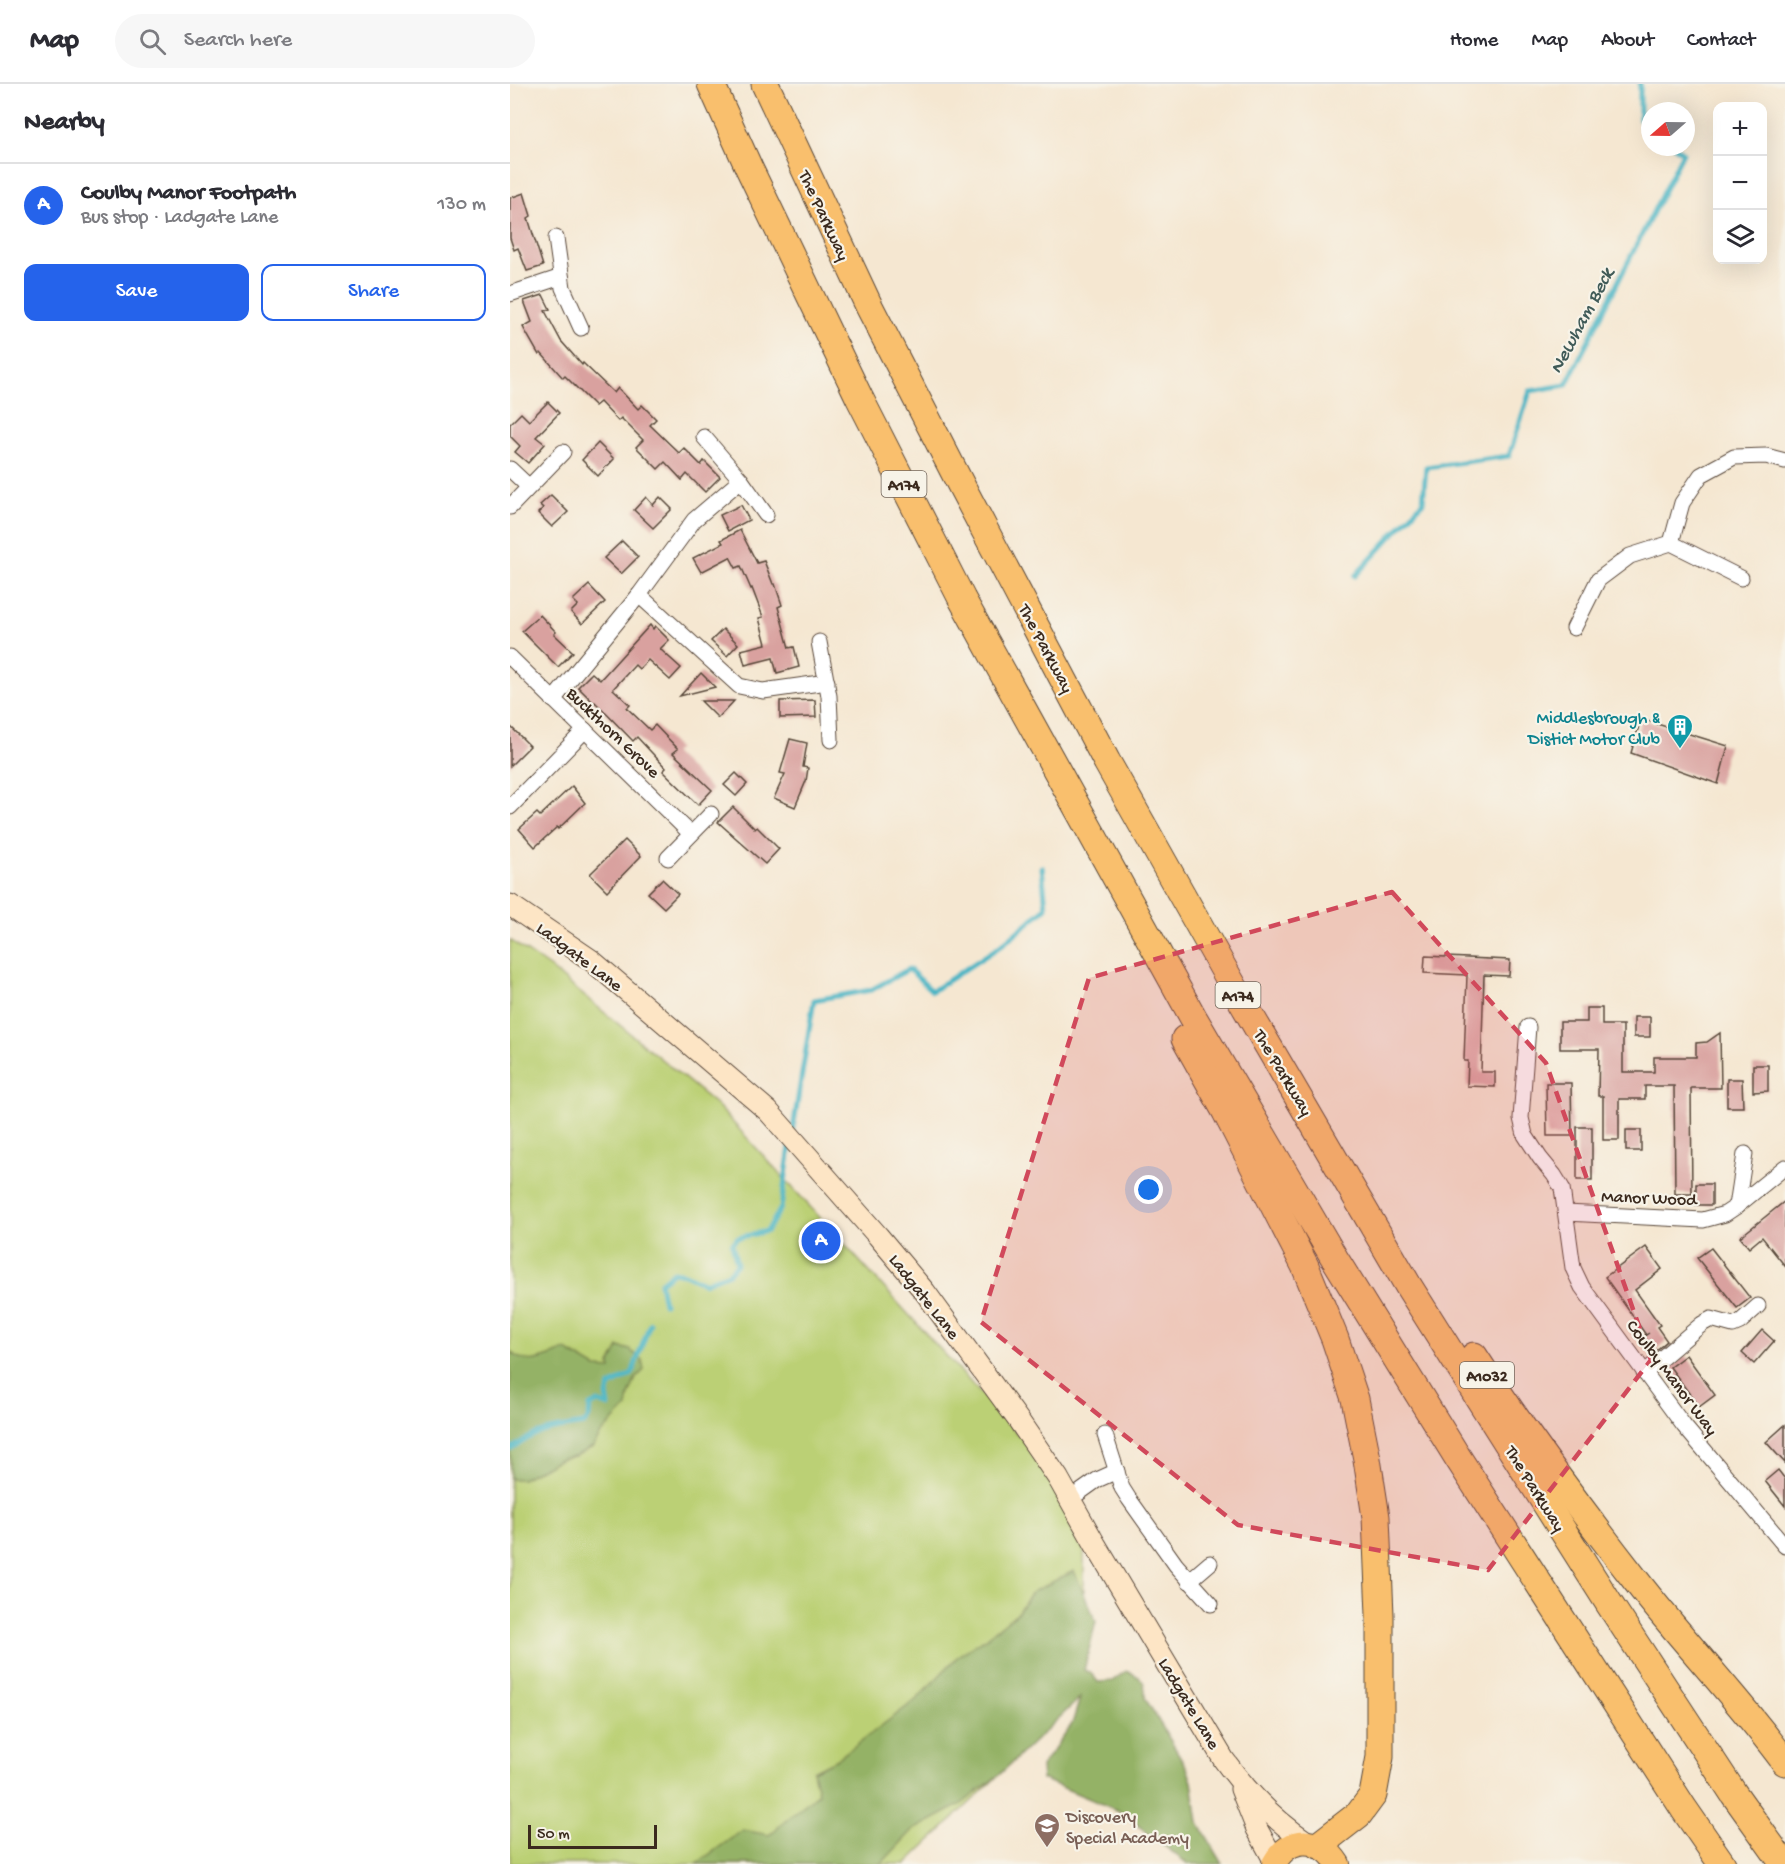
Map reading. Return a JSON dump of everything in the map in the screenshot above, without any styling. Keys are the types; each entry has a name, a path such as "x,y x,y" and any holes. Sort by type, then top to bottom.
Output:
{"highway":[{"name":"A174","path":"711,84 864,407 962,599 1113,876 1193,1017 1335,1259 1465,1468 1684,1809 1722,1864"},
{"name":"The Parkway","path":"765,84 868,306 1107,762 1230,981 1409,1287 1604,1595 1734,1794 1784,1864"},
{"name":"A174","path":"1113,876 1152,982 1226,1112 1305,1266 1335,1339 1354,1399 1363,1439 1376,1517 1380,1615 1380,1757 1373,1795 1359,1814 1313,1843"},
{"name":"A1032","path":"1339,1165 1428,1285 1501,1397 1637,1583 1781,1754"}],"main road":[{"name":"Ladgate Lane","path":"510,905 591,960 768,1112 925,1292 1058,1478 1224,1760 1236,1777 1282,1826 1313,1843"},
{"name":"Ladgate Lane","path":"1236,1777 1257,1829 1275,1863"},
{"path":"1275,1863 1288,1847 1313,1843 1331,1853 1338,1864"}],"street":[{"path":"556,238 563,288 581,328"},
{"path":"510,294 561,278"},
{"path":"704,437 741,480 766,515"},
{"path":"510,507 563,452"},
{"path":"1671,543 1682,503 1701,475 1734,457 1766,456 1785,461"},
{"path":"510,469 528,486"},
{"path":"553,700 639,595 694,520 741,480"},
{"path":"1574,628 1598,580 1630,556 1671,543 1741,578"},
{"path":"639,595 739,686 763,691 827,682"},
{"path":"819,642 827,682 831,740"},
{"name":"Buckthorn Grove","path":"510,657 691,834"},
{"path":"510,807 585,730"},
{"path":"668,858 711,814"},
{"name":"Coulby Manor Way","path":"1528,1027 1521,1118 1525,1135 1562,1188 1573,1268 1581,1287 1684,1426 1785,1546"},
{"path":"1737,1206 1745,1154"},
{"name":"Manor Wood","path":"1566,1213 1703,1220 1725,1214 1785,1167"},
{"path":"1644,1373 1702,1324 1711,1319 1733,1325 1740,1322 1758,1306"},
{"path":"1105,1436 1122,1488 1189,1581 1211,1604"},
{"path":"1069,1500 1097,1480 1117,1471"},
{"path":"1189,1581 1210,1563"}],"highlighted area":[{"path":"1392,892 1546,1063 1651,1360 1488,1570 1238,1525 981,1322 1089,978"}],"green space":[{"path":"510,940 549,967 717,1105 1058,1478 1084,1546 1084,1670 1080,1697 906,1864 510,1864"},
{"path":"619,1347 630,1350 642,1360 644,1370 636,1378 627,1407 600,1435 593,1447 575,1456 562,1458 522,1479 510,1479 510,1351 523,1359 537,1360 566,1350 596,1368 611,1369 610,1364"},
{"path":"1074,1571 1096,1621 1084,1670 1091,1673 1098,1682 1112,1681 1126,1671 1142,1680 1145,1687 1145,1698 1187,1768 1192,1782 1198,1822 1223,1864 1188,1864 1119,1811 1042,1779 1041,1767 1072,1724 1080,1698 1000,1774 960,1805 913,1830 881,1864 696,1864 743,1830 769,1835 818,1793 813,1771 837,1759 917,1699 959,1655 986,1638 1017,1613 1032,1592"}],"building":[{"path":"524,193 531,216 528,218 543,266 527,271 518,248 514,250 510,238 510,198"},
{"path":"543,295 550,309 545,311 561,341 582,365 583,363 614,393 618,388 638,409 642,405 656,419 650,425 679,453 684,448 701,465 704,461 720,477 705,492 687,474 682,480 665,462 658,469 636,447 643,440 621,418 618,421 600,402 595,406 565,376 563,378 541,353 539,355 523,327 532,322 524,301"},
{"path":"548,402 559,413 536,437 545,444 528,463 515,452 520,446 510,436 510,424 521,413 529,421"},
{"path":"598,443 614,459 598,476 582,460"},
{"path":"551,495 568,512 552,527 538,513 543,508 540,505"},
{"path":"646,497 653,505 660,497 672,509 653,528 634,510"},
{"path":"741,505 749,520 728,531 720,515"},
{"path":"740,530 757,563 764,561 773,584 775,584 782,605 778,607 789,648 794,647 799,667 777,673 773,658 745,665 741,650 766,644 759,618 763,617 752,588 741,566 736,568 730,557 701,572 693,558 723,543 721,540"},
{"path":"622,541 638,557 621,574 604,558"},
{"path":"589,585 605,602 582,624 571,612 578,605 573,600"},
{"path":"540,615 556,632 554,634 573,652 558,667 522,631"},
{"path":"650,625 653,629 655,626 669,640 660,649 681,668 670,680 648,660 639,669 635,665 613,689 630,705 627,708 650,730 655,725 678,749 673,753 712,790 698,805 663,771 666,768 637,737 633,741 578,687 592,673 600,680"},
{"path":"723,629 738,644 727,656 711,641"},
{"path":"701,673 715,687 680,696"},
{"path":"815,700 816,717 780,718 780,701"},
{"path":"701,701 734,701 718,718"},
{"name":"Middlesbrough & Distict Motor Club","path":"1641,719 1728,746 1718,784 1631,753"},
{"path":"510,726 530,746 510,766"},
{"path":"790,739 807,743 803,767 808,768 806,781 795,807 774,798 785,774 780,773"},
{"path":"736,773 747,784 736,796 724,785"},
{"path":"572,786 585,803 535,847 519,829 537,813 540,816"},
{"path":"733,807 779,849 765,864 718,822"},
{"path":"625,840 641,856 607,891 590,874"},
{"path":"662,879 678,894 664,908 648,893"},
{"path":"1425,956 1510,960 1509,976 1484,975 1481,1072 1495,1072 1495,1087 1467,1086 1468,1061 1464,1061 1467,975 1424,973"},
{"path":"1587,1008 1602,1008 1602,1025 1623,1025 1623,1072 1654,1072 1654,1057 1696,1057 1696,1043 1707,1042 1720,1033 1721,1088 1691,1088 1692,1194 1675,1194 1674,1086 1645,1086 1645,1099 1619,1099 1619,1140 1603,1140 1603,1096 1598,1096 1599,1049 1560,1049 1560,1022 1587,1022"},
{"path":"1634,1017 1650,1017 1650,1037 1634,1037"},
{"path":"1753,1065 1768,1065 1768,1091 1753,1092"},
{"path":"1727,1079 1742,1079 1743,1107 1727,1107"},
{"path":"1546,1083 1571,1083 1572,1136 1547,1136"},
{"path":"1577,1127 1592,1127 1592,1180 1577,1180"},
{"path":"1626,1130 1641,1130 1641,1151 1626,1151"},
{"path":"1696,1184 1712,1184 1712,1205 1696,1205"},
{"path":"1785,1201 1785,1266 1762,1237 1749,1248 1740,1237"},
{"path":"1646,1247 1662,1269 1635,1290 1660,1325 1657,1327 1667,1341 1654,1352 1643,1337 1646,1335 1605,1277"},
{"path":"1711,1248 1750,1298 1737,1308 1697,1258"},
{"path":"1762,1330 1774,1341 1754,1364 1742,1353"},
{"path":"1686,1355 1715,1395 1699,1407 1670,1367"},
{"path":"1785,1425 1785,1463 1766,1442"},
{"path":"1778,1470 1785,1479 1785,1506 1765,1481"}],"waterway":[{"name":"Newham Beck","path":"1640,84 1641,121"},
{"name":"Newham Beck","path":"1355,576 1423,502 1426,467 1509,456 1530,391 1566,385 1681,156"},
{"path":"793,1129 814,1000 871,990 909,969 932,991 999,947 1046,908 1042,867"},
{"path":"664,1304 660,1283 673,1272 685,1274 704,1283 729,1273 737,1264 732,1244 737,1238 767,1231 781,1208 790,1147"},
{"name":"Newham Beck","path":"510,1449 542,1432 584,1424 589,1417 590,1406 598,1402 609,1406 607,1395 610,1386 632,1374 650,1323"}],"place":[{"name":"Middlesbrough & Distict Motor Club","path":"1680,750"},
{"name":"Coulby Manor Footpath","path":"821,1241"},
{"name":"Discovery Special Academy","path":"1047,1849"}]}
